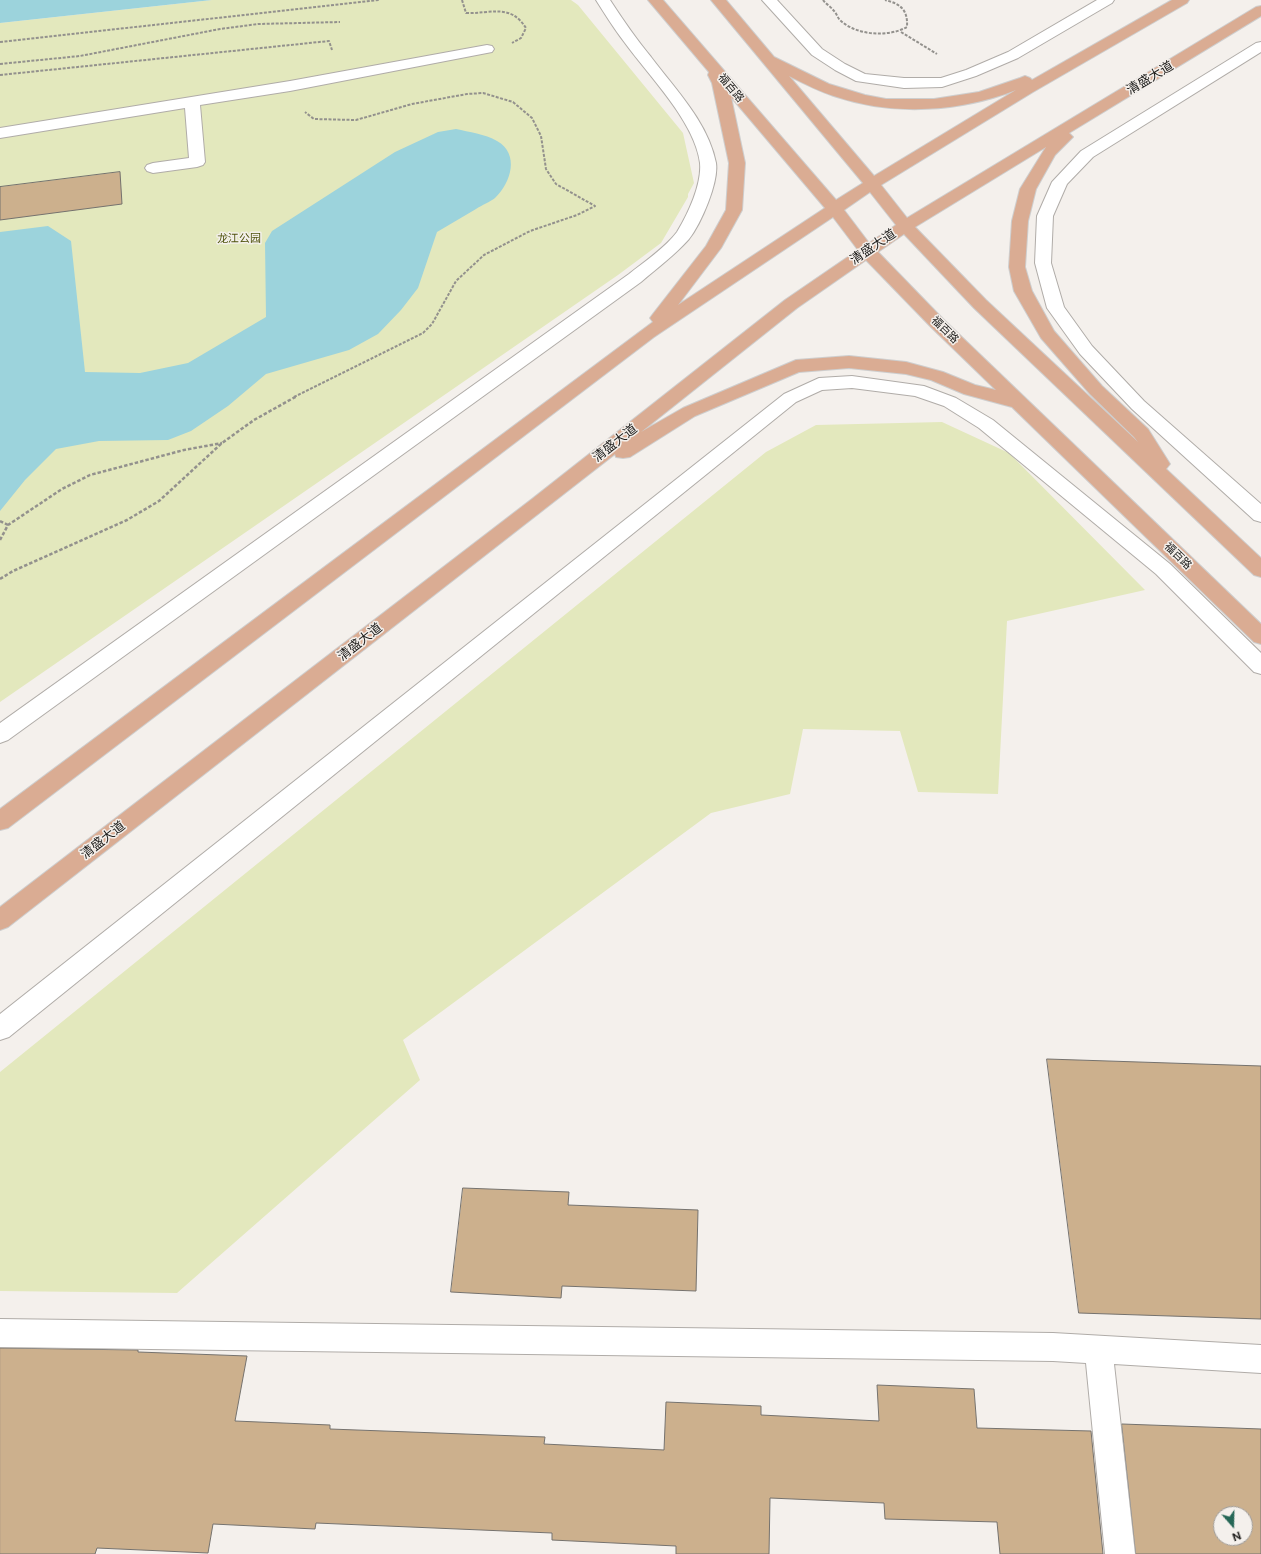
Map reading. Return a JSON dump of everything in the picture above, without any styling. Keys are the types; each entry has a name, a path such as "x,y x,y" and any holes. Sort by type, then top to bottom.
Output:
{"main road":[{"name":"福百路","path":"655,0 835,209 866,251 937,323 1261,636"},
{"path":"718,0 764,57 872,184 905,226 980,304 1261,570"},
{"path":"0,821 648,333 872,184 1097,49 1182,0"},
{"name":"清盛大道","path":"0,920 538,504 791,304 866,251 905,226 1261,10"},
{"path":"764,57 803,77 842,94 871,101 912,104 952,102 1009,88 1097,49"},
{"path":"648,333 713,248 734,210 737,163 720,83 702,54"},
{"path":"1085,117 1049,153 1028,188 1020,221 1017,267 1023,291 1047,334 1096,390 1141,433 1183,497"},
{"path":"538,504 689,412 796,366 848,362 906,368 937,376 970,390 1020,402"}],"street":[{"path":"0,734 635,278 663,255 683,235 704,195 708,164 699,133 680,105 629,39 603,0"},
{"path":"769,0 817,52 840,67 861,78 904,83 942,82 971,73 1013,55 1107,0"},
{"path":"1261,46 1087,154 1060,182 1045,216 1043,263 1056,308 1086,350 1138,406 1261,515"},
{"path":"0,133 290,86 487,49"},
{"path":"153,168 197,162 192,102"},
{"path":"0,1029 790,398 819,384 852,382 918,390 950,402 986,424 1163,569 1261,666"},
{"path":"0,1333 1052,1347 1261,1359"},
{"path":"1098,1349 1120,1554"}],"path":[{"path":"0,42 379,0"},
{"path":"823,0 840,20 848,26 884,34 901,32 907,28 908,16 906,12 900,5 885,0"},
{"path":"0,64 80,56 220,29 258,24 340,22"},
{"path":"0,75 329,41"},
{"path":"0,579 13,571 127,520 159,501 222,443 254,420 284,402 423,333 432,324 456,281 484,255 530,231 577,215 595,206 556,184 546,170 541,136 532,118 513,102 483,93 467,94 412,104 356,120 314,119 297,107 290,86"},
{"path":"0,540 8,526 50,496 90,475 184,450 222,443"},
{"path":"0,522 8,526"}],"green space":[{"name":"龙江公园","path":"212,0 571,0 578,5 683,133 694,183 688,197 661,243 618,275 0,702 0,23"},
{"path":"942,422 1009,453 1145,590 1007,621 998,794 918,792 900,731 803,729 790,794 711,813 403,1040 420,1080 177,1293 0,1291 0,1072 766,452 816,425"}],"water":[{"path":"0,0 212,0 0,23"},
{"path":"456,129 487,137 497,141 504,147 509,153 511,161 509,177 501,192 495,198 437,232 418,288 401,310 378,334 349,350 266,374 228,406 191,431 168,440 99,441 56,449 25,480 0,511 0,232 48,226 71,241 85,372 140,373 188,363 266,317 265,243 272,231 395,152 438,132"}],"building":[{"path":"120,172 122,204 0,220 0,187"},
{"path":"1047,1059 1261,1066 1261,1319 1079,1313"},
{"path":"463,1188 569,1192 568,1205 698,1210 696,1291 562,1286 561,1298 451,1292"},
{"path":"0,1348 138,1350 138,1352 247,1356 235,1421 330,1425 330,1429 545,1437 544,1444 664,1450 666,1402 761,1406 761,1415 879,1421 877,1385 974,1389 977,1428 1091,1431 1103,1554 1000,1554 997,1522 885,1519 884,1503 770,1498 769,1554 676,1554 676,1546 552,1540 552,1533 316,1523 315,1529 213,1524 208,1553 97,1548 95,1554 0,1554"},
{"path":"1122,1424 1261,1429 1261,1554 1136,1554"}]}
